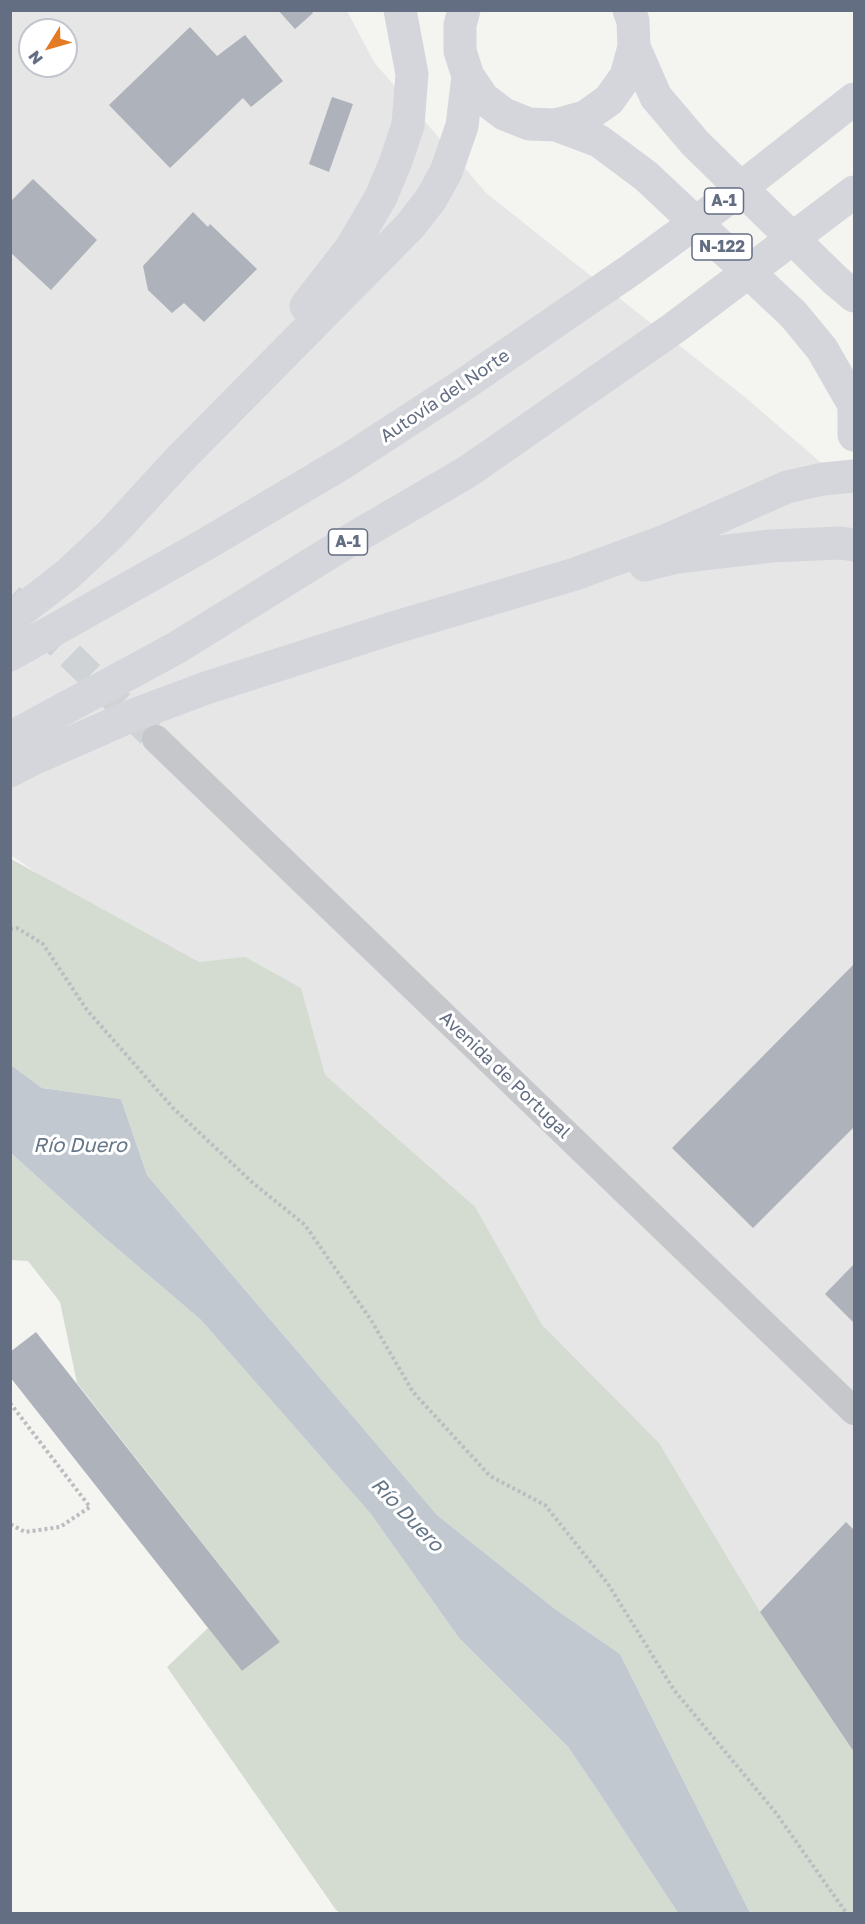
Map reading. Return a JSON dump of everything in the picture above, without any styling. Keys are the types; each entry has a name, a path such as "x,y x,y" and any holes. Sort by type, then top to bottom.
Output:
{"highway":[{"path":"180,459 351,248 381,197 408,124 412,74 400,10"},
{"name":"N-122","path":"464,10 460,25 460,51 468,76 483,98 504,114 530,124 556,125 585,117 609,100 626,76 634,47 633,21 629,10"},
{"name":"N-122","path":"634,47 656,97 695,143 835,280 855,296"},
{"path":"10,619 67,575 112,533 180,459 411,226 431,199 446,172 462,126 468,76"},
{"name":"Autovía del Norte","path":"10,655 206,544 346,461 463,385 632,270 855,99"},
{"name":"N-122","path":"556,125 599,141 646,176 793,314 822,349 854,404 855,435"},
{"name":"A-1","path":"10,738 176,648 347,542 467,472 674,328 855,192"},
{"path":"10,771 131,716 206,688 393,628 575,574 665,541 787,487 823,479 855,476"},
{"path":"575,574 614,574 677,556 771,546 841,543 855,545"}],"street":[{"name":"Avenida de Portugal","path":"156,739 855,1411"}],"path":[{"path":"10,929 17,928 43,944 87,1010 173,1108 253,1183 305,1226 371,1320 413,1392 482,1468 490,1476 545,1505 608,1584 674,1690 776,1813 847,1914"},
{"path":"10,1403 90,1507 60,1527 25,1532 10,1524"}],"shaded area":[{"path":"11,11 347,11 374,62 487,194 746,398 854,491 854,1776 71,897 11,855"},
{"path":"11,859 199,962 245,957 301,988 325,1075 475,1207 542,1325 659,1443 760,1612 854,1752 854,1913 750,1913 620,1654 555,1609 437,1515 147,1175 121,1099 42,1088 11,1065"},
{"path":"11,1153 99,1233 201,1320 370,1513 459,1638 568,1747 678,1913 342,1914 336,1910 167,1667 208,1628 242,1671 280,1642 77,1383 60,1302 28,1261 11,1260"}],"water":[{"name":"Río Duero","path":"11,1065 42,1088 121,1099 147,1175 437,1515 555,1609 620,1654 750,1913 678,1913 568,1747 459,1638 370,1513 201,1320 99,1233 11,1153"}],"building":[{"path":"278,10 310,10 313,13 295,29"},
{"path":"190,27 217,56 245,35 283,81 251,107 243,98 170,168 109,105"},
{"path":"332,97 353,104 329,172 309,164"},
{"path":"33,179 97,240 51,290 10,252 10,202"},
{"path":"193,212 208,227 210,224 257,269 204,322 184,303 172,313 148,290 143,266"},
{"path":"854,964 854,1127 753,1228 672,1148"},
{"path":"854,1264 854,1323 825,1294"},
{"path":"36,1332 280,1642 242,1671 10,1377 10,1352"},
{"path":"846,1522 854,1530 854,1752 760,1612"}],"tunnel":[{"path":"10,597 156,739"}]}
